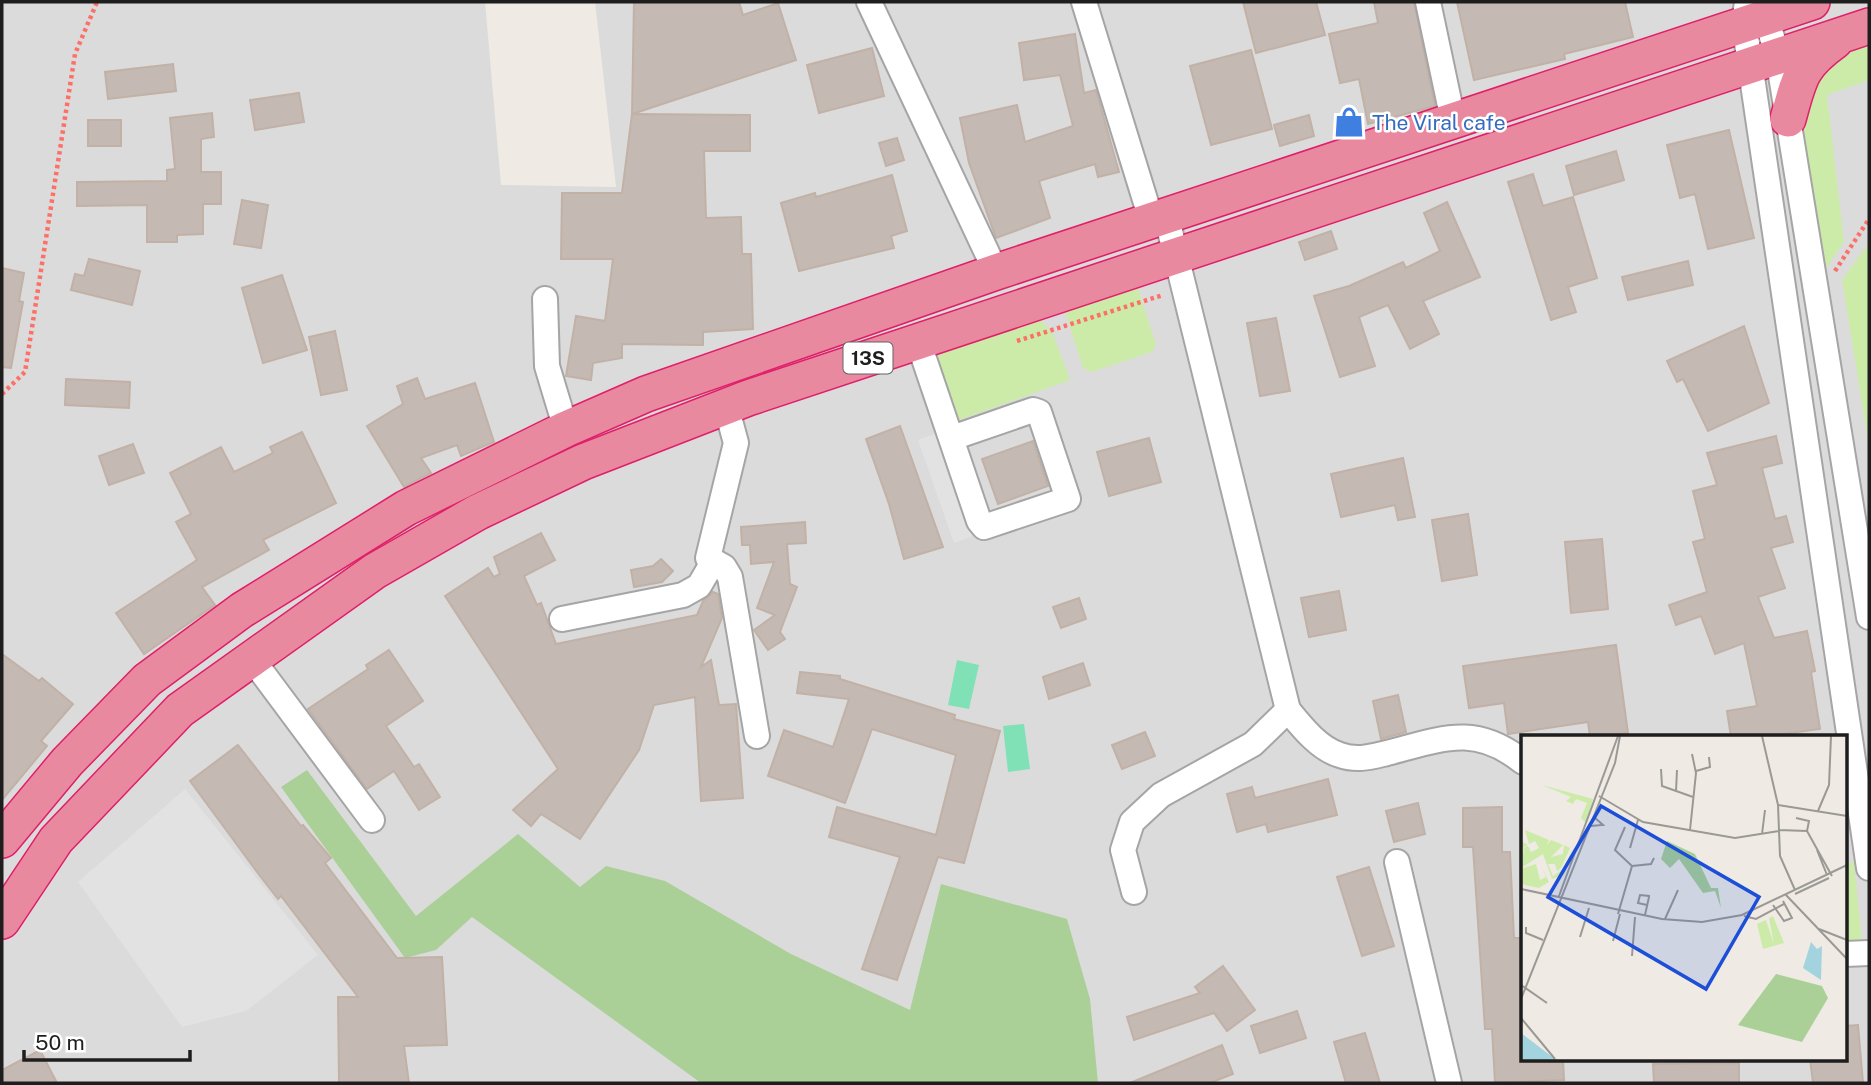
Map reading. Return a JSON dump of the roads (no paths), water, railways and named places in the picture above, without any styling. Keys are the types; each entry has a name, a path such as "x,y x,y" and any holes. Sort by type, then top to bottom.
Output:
{"highway":[{"name":"13S","path":"2,840 68,762 147,680 242,610 406,508 566,429 646,394 738,361 1158,217 1453,120 1755,10 1812,2"},
{"name":"13S","path":"2,920 56,840 180,710 374,571 478,512 583,462 737,402 1856,31"},
{"path":"1788,119 1800,77 1812,58 1856,31"},
{"path":"737,402 738,361"}],"street":[{"path":"869,2 996,272"},
{"path":"1084,2 1158,217 1176,255 1288,710 1305,732 1337,755 1360,760 1442,739 1483,737 1507,749 1521,760"},
{"path":"1428,2 1453,120"},
{"path":"1755,10 1764,61 1845,735"},
{"path":"1764,61 1788,119 1869,617"},
{"path":"545,299 547,366 566,429"},
{"path":"918,341 952,438 984,527 1068,499 1039,412 1033,411 952,438"},
{"path":"737,402 736,443 708,555 713,562 728,571 730,577 757,736"},
{"path":"562,619 683,595 699,586 713,562"},
{"path":"252,659 372,820"},
{"path":"1133,892 1123,850 1132,822 1161,795 1253,744 1288,710"},
{"path":"1846,740 1860,856"},
{"path":"2,840 56,840"},
{"path":"1397,862 1449,1083"},
{"path":"1846,954 1869,953"}],"place":[{"name":"The Viral cafe","path":"1349,122"}]}
